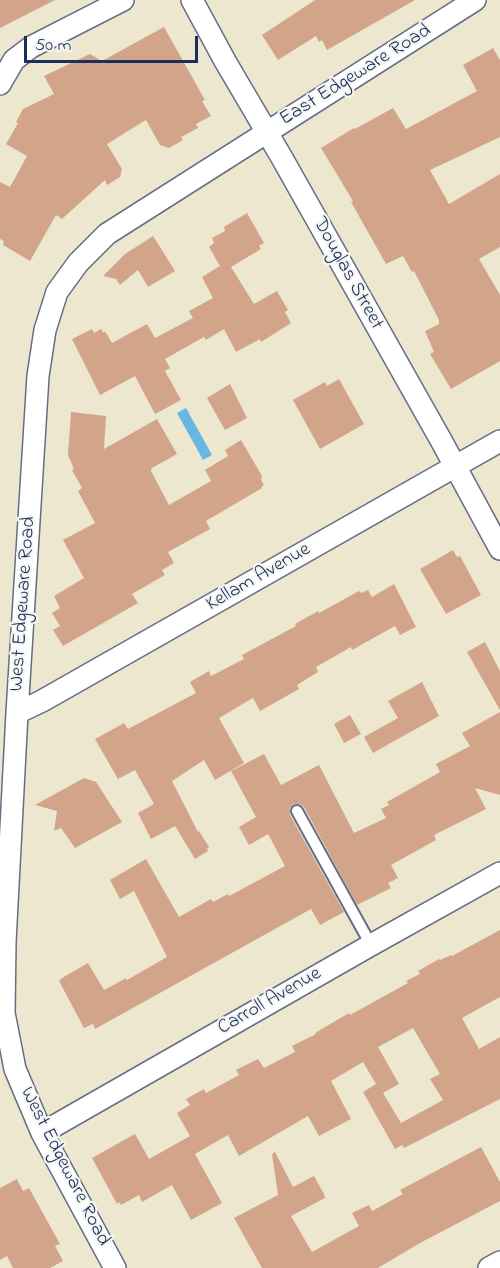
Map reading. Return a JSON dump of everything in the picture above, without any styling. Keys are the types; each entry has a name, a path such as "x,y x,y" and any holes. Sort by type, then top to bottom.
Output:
{"street":[{"path":"0,84 14,60 31,47 123,0"},
{"name":"Douglas Street","path":"192,0 500,549"},
{"name":"East Edgeware Road","path":"267,132 475,0"},
{"name":"West Edgeware Road","path":"115,1268 42,1133 15,1069 4,1013 5,942 17,713 38,376 45,330 57,292 78,263 107,234 267,132"},
{"name":"Kellam Avenue","path":"17,713 500,441"},
{"name":"Carroll Avenue","path":"42,1133 500,873"},
{"path":"489,1268 500,1262"}],"lane":[{"path":"297,811 371,945"}],"water":[{"path":"186,408 212,455 203,460 177,413"}],"building":[{"path":"0,0 55,0 0,28"},
{"path":"315,0 415,0 327,50 322,40 319,42 316,36 278,60 262,35"},
{"path":"164,27 205,100 202,101 211,116 196,124 198,128 181,137 183,140 169,148 160,145 146,120 107,144 122,169 120,177 107,185 105,180 62,219 56,215 30,261 3,245 4,241 0,239 0,182 10,187 27,156 6,144 23,109 54,94 44,76 90,54 102,61"},
{"path":"493,48 500,60 500,137 430,170 449,204 500,174 500,247 479,259 500,295 500,361 451,389 430,354 434,352 425,331 439,324 439,320 414,271 412,272 403,256 386,264 351,202 353,201 321,148 393,108 406,129 477,91 463,65"},
{"path":"247,213 264,243 259,246 261,249 231,267 254,304 277,291 288,310 285,312 291,323 261,342 260,339 236,352 224,329 206,340 204,337 165,359 170,368 165,371 181,400 155,414 135,376 100,395 72,339 92,329 94,333 101,329 104,333 105,331 112,343 147,324 155,338 193,318 189,311 213,298 202,277 220,266 209,247 214,243 212,238 225,231 224,227"},
{"path":"153,236 175,271 148,287 138,270 120,285 116,279 103,276 125,254"},
{"path":"339,379 364,424 320,449 293,400 325,382 327,386"},
{"path":"230,384 247,418 225,430 207,398"},
{"path":"71,412 106,416 104,449 157,419 177,454 152,468 151,471 169,505 211,481 205,470 228,456 225,450 241,440 262,476 261,480 264,485 206,521 210,529 168,552 174,563 162,570 165,575 132,594 138,603 63,646 53,630 60,626 52,613 60,608 54,596 84,578 63,540 95,523 78,491 82,488 72,470 74,469 68,455"},
{"path":"453,550 457,557 460,556 481,595 446,614 420,569"},
{"path":"394,584 416,627 400,635 395,626 352,650 351,647 316,667 318,672 297,685 299,689 260,711 253,698 219,718 244,763 215,780 204,760 172,781 198,832 209,847 208,851 195,859 175,826 151,839 138,813 154,804 135,770 118,779 95,739 124,723 128,729 196,693 190,682 209,671 211,676 244,659 242,655 296,626 295,624 318,611 319,613 359,591 361,593 368,590 372,597"},
{"path":"485,642 500,671 500,710 467,652"},
{"path":"422,682 439,716 373,753 364,737 398,718 388,701"},
{"path":"500,712 500,795 475,788 486,809 434,835 436,840 391,865 398,878 388,883 391,888 357,905 304,807 294,804 290,808 290,815 344,912 320,925 311,909 95,1029 93,1024 84,1028 59,981 62,978 88,963 104,990 126,978 127,980 167,957 134,891 120,899 110,880 146,859 179,917 211,899 213,902 228,894 229,896 285,866 268,834 249,845 239,827 256,817 231,771 264,754 281,785 319,765 354,833 386,818 381,809 389,805 387,802 440,772 436,764 470,746 462,733"},
{"path":"350,715 361,734 344,743 334,724"},
{"path":"84,778 96,782 122,822 75,848 61,828 54,831 57,811 35,805"},
{"path":"500,930 500,997 462,1018 479,1049 500,1037 500,1099 404,1148 402,1145 395,1149 363,1092 376,1084 363,1062 331,1081 351,1119 319,1136 308,1116 239,1156 228,1135 195,1154 222,1203 191,1220 172,1185 142,1202 139,1195 121,1205 119,1202 117,1204 92,1158 135,1134 149,1159 190,1136 177,1113 190,1105 186,1099 204,1089 206,1093 239,1075 236,1070 258,1059 264,1068 295,1052 292,1046 408,983 406,981 420,974 418,971 439,959 452,956","holes":["413,1028 440,1074 430,1079 443,1100 401,1123 383,1093 399,1084 378,1047"]},
{"path":"481,1147 500,1182 500,1201 378,1268 262,1268 234,1218 278,1195 272,1154 275,1152 293,1187 314,1176 324,1194 325,1198 291,1216 312,1252 359,1226 352,1213 369,1205 372,1211 403,1194 400,1190"},
{"path":"17,1179 23,1191 29,1188 60,1244 55,1246 63,1261 50,1268 13,1268 7,1256 0,1260 0,1188"}]}
